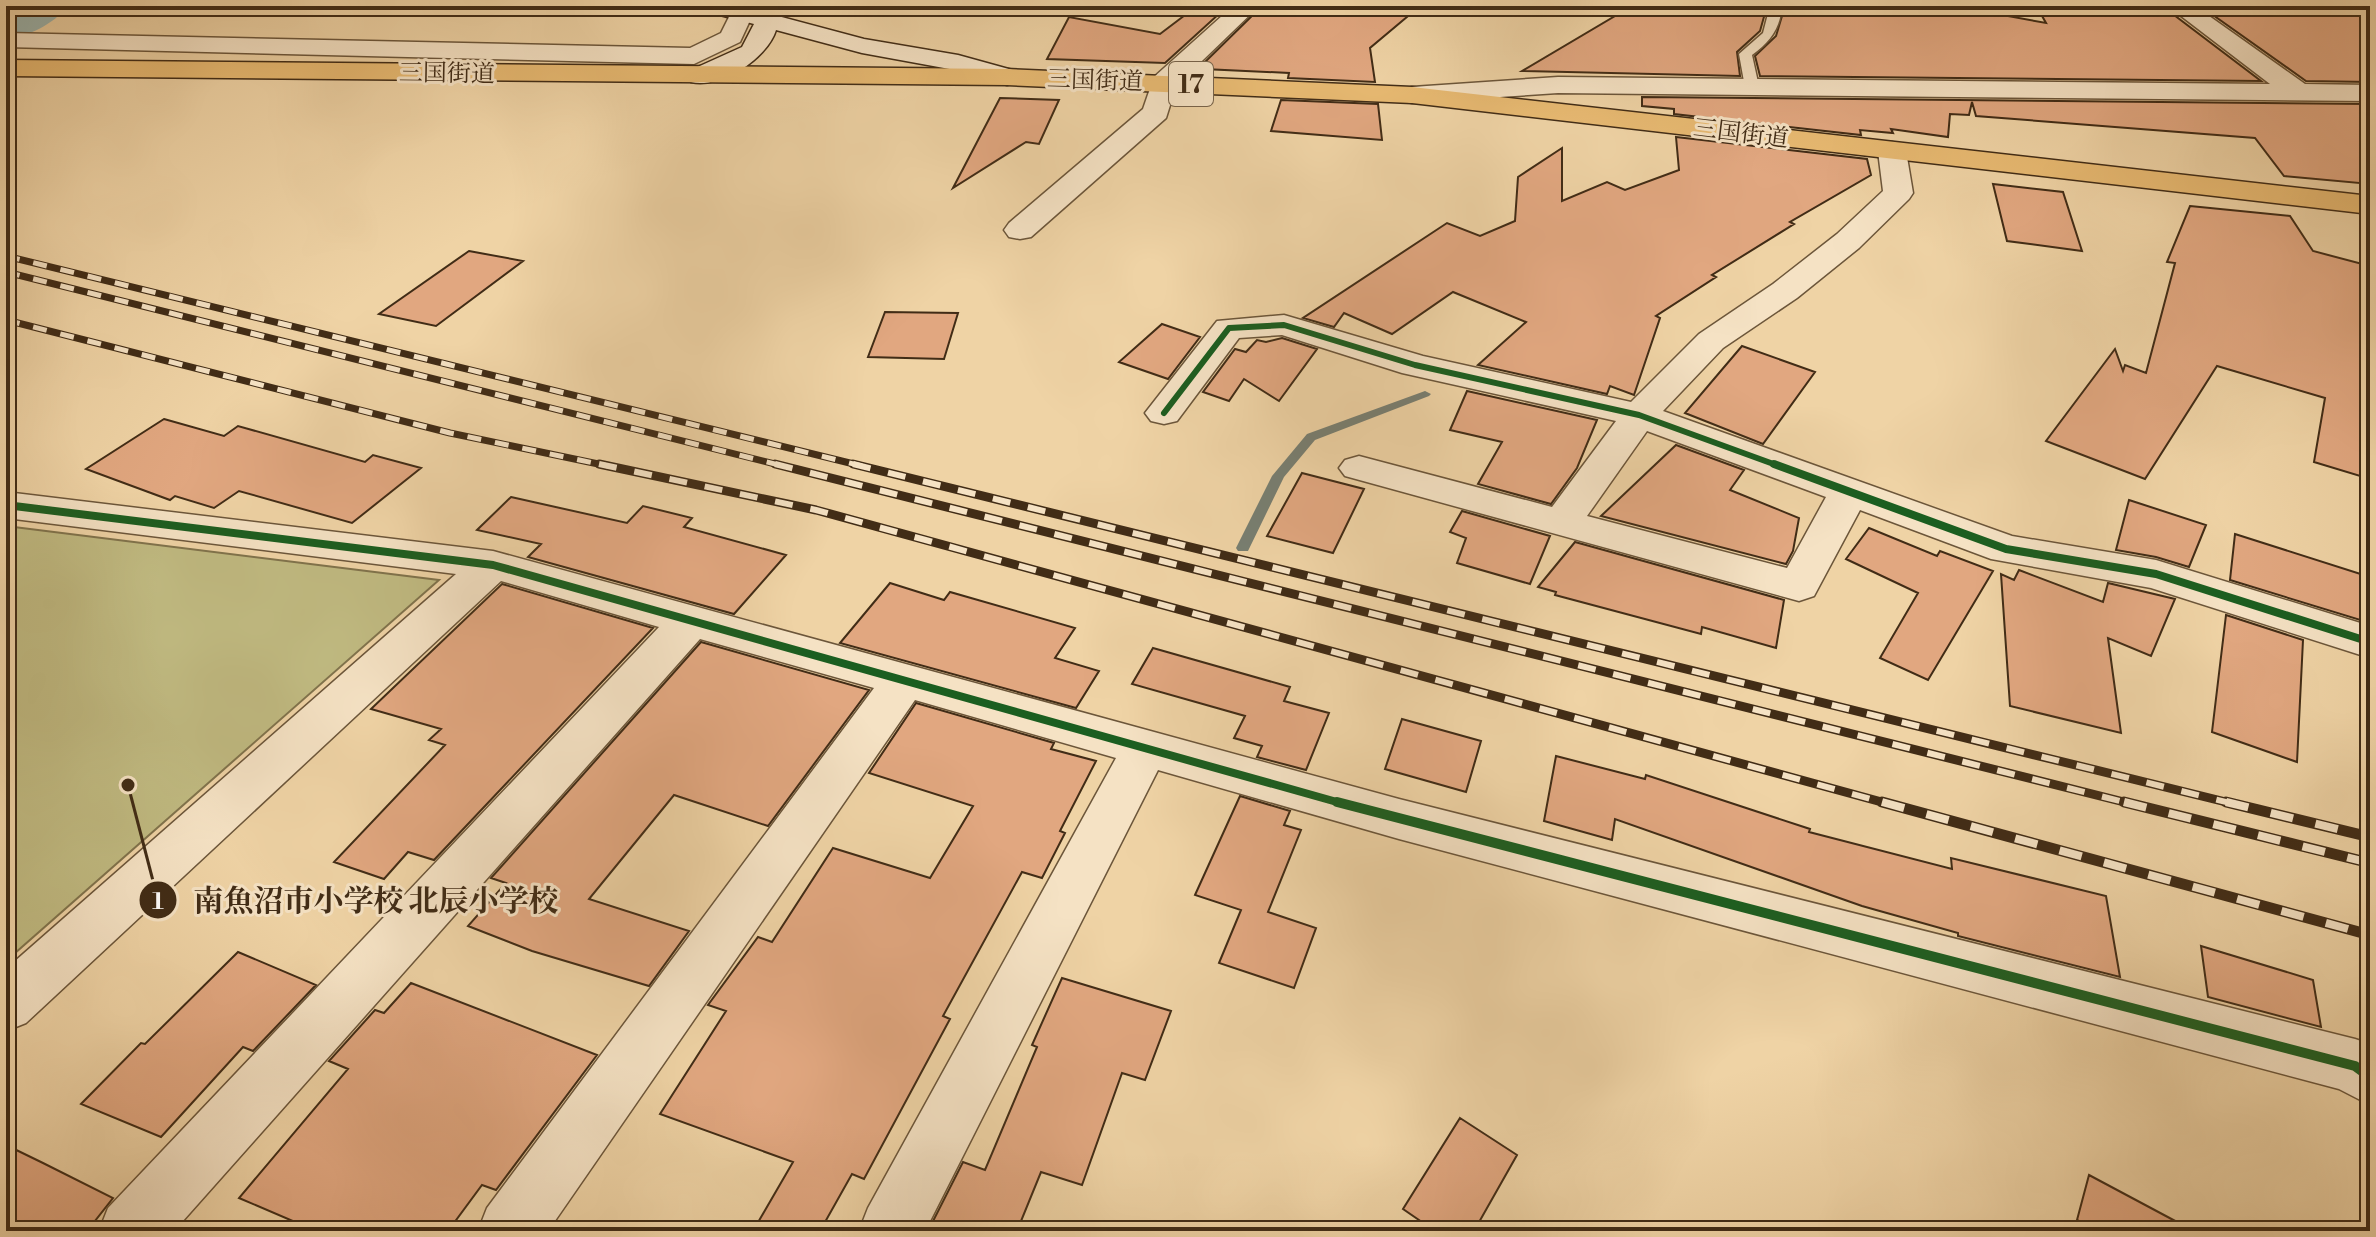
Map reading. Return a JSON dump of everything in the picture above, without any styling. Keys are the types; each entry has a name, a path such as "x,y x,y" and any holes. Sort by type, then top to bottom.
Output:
{"highway":[{"name":"三国街道","path":"6,68 1007,77 1412,95 2370,205"}],"street":[{"path":"1020,230 1156,112 1163,83 1247,6"},
{"path":"2180,6 2298,92"},
{"path":"724,9 766,23 862,46 958,63 1007,77"},
{"path":"6,40 694,56 731,37 724,9"},
{"path":"700,76 756,51 764,38 766,23"},
{"path":"1412,95 1558,85 2370,93"},
{"path":"1562,522 1639,415 1711,341 1785,291 1848,241 1898,193 1892,151"},
{"path":"1164,413 1229,328 1284,325 1415,365 1639,415 2006,549 2156,574 2370,642"},
{"path":"1359,468 1799,586 1849,492"},
{"path":"6,505 493,565 1399,819 2355,1066 2370,1077"},
{"path":"6,1005 493,565"},
{"path":"131,1231 691,620"},
{"path":"510,1231 905,680"},
{"path":"891,1231 1146,747"}],"lane":[{"path":"6,10 13,6"},
{"path":"1752,87 1745,54 1761,44 1775,27 1776,6"}],"shaded area":[{"path":"6,526 439,580 6,961"}],"building":[{"path":"1262,6 1420,6 1370,48 1375,82 1288,78 1289,73 1204,69 1206,61"},
{"path":"1632,6 1767,6 1760,31 1737,52 1740,76 1522,71"},
{"path":"1785,6 1873,6 1910,12 1913,6 1953,6 2046,23 2037,7 2144,9 2151,15 2174,15 2261,81 1760,76 1755,56 1776,36"},
{"path":"1193,9 1220,13 1165,63 1047,59 1069,17 1160,34"},
{"path":"2213,15 2370,16 2370,82 2306,81"},
{"path":"1642,97 2370,104 2370,184 2284,176 2255,138 1976,116 1972,102 1969,115 1950,114 1948,137 1891,129 1893,133 1860,130 1861,135 1674,114 1674,109 1642,106"},
{"path":"1000,98 1059,100 1039,144 1026,142 953,188"},
{"path":"1281,100 1378,104 1382,140 1271,131"},
{"path":"1676,137 1867,159 1871,175 1790,222 1794,224 1712,275 1716,277 1656,316 1660,318 1634,395 1610,386 1607,394 1478,365 1526,322 1453,292 1392,334 1344,313 1334,327 1303,318 1447,223 1480,236 1515,221 1518,177 1562,148 1562,201 1607,182 1625,190 1679,170"},
{"path":"1993,184 2063,192 2082,251 2007,241"},
{"path":"2190,206 2290,216 2313,251 2370,266 2370,479 2314,462 2325,398 2217,366 2145,479 2046,441 2115,349 2123,371 2125,365 2146,373 2175,263 2167,262"},
{"path":"469,251 523,261 436,326 379,314"},
{"path":"885,312 958,313 944,359 868,357"},
{"path":"1162,324 1200,337 1168,379 1119,362"},
{"path":"1282,338 1317,349 1279,401 1244,379 1229,401 1203,392 1235,349 1246,352 1257,340 1266,342"},
{"path":"1742,346 1815,372 1763,444 1685,413"},
{"path":"1467,391 1597,420 1577,468 1551,504 1478,484 1502,442 1450,430"},
{"path":"164,419 224,436 238,426 365,462 373,455 421,468 352,523 239,491 214,508 175,496 170,500 86,469"},
{"path":"1676,445 1744,470 1730,490 1799,518 1793,551 1786,564 1601,516"},
{"path":"1302,473 1364,489 1333,553 1267,536"},
{"path":"511,497 627,523 643,506 692,518 684,527 786,555 734,614 528,557 541,544 477,530"},
{"path":"2129,500 2206,525 2189,567 2116,550"},
{"path":"1462,511 1550,536 1530,584 1457,563 1466,538 1450,532"},
{"path":"1869,528 1937,556 1940,551 1993,571 1928,680 1880,658 1918,593 1846,559"},
{"path":"2235,534 2370,577 2370,623 2230,580"},
{"path":"1575,542 1784,600 1776,648 1702,627 1701,634 1555,595 1556,592 1538,587"},
{"path":"2019,570 2103,602 2108,583 2175,599 2151,656 2108,638 2121,733 2010,706 2001,574 2014,580"},
{"path":"890,583 944,600 950,592 1075,628 1055,658 1099,671 1076,708 840,643"},
{"path":"502,584 653,628 434,860 408,852 384,879 334,862 445,745 429,740 441,729 371,709"},
{"path":"2226,615 2303,640 2297,762 2212,732"},
{"path":"701,642 869,690 768,826 674,795 589,899 689,931 649,986 532,951 468,926 506,883 491,878"},
{"path":"1153,648 1290,687 1284,701 1329,713 1306,770 1257,757 1262,746 1234,738 1245,716 1132,684"},
{"path":"916,703 1054,743 1051,749 1096,761 1060,831 1065,833 1042,878 1022,872 943,1016 950,1019 864,1179 852,1174 820,1231 753,1231 793,1162 660,1114 726,1011 708,1005 758,937 772,942 833,848 930,878 973,806 869,773"},
{"path":"1402,719 1481,741 1466,792 1385,769"},
{"path":"1556,756 1645,779 1646,775 1810,829 1809,832 1952,869 1951,858 2106,896 2120,977 1958,936 1958,933 1862,906 1615,819 1612,840 1544,821"},
{"path":"1240,796 1290,811 1284,825 1301,830 1268,912 1316,928 1294,988 1219,963 1241,910 1195,895"},
{"path":"2201,946 2313,980 2321,1027 2208,997"},
{"path":"238,952 316,985 253,1051 243,1047 161,1137 81,1104 141,1043 145,1044"},
{"path":"1062,978 1171,1011 1145,1080 1122,1073 1082,1185 1041,1172 1017,1231 928,1231 963,1162 985,1170 1037,1047 1032,1045"},
{"path":"411,983 597,1055 496,1190 482,1185 448,1231 316,1231 239,1198 348,1069 329,1061 375,1010 384,1013"},
{"path":"1460,1118 1517,1155 1474,1231 1435,1231 1403,1209"},
{"path":"6,1145 113,1198 87,1231 6,1231"},
{"path":"2089,1175 2194,1231 2098,1231 2077,1220"}],"waterway":[{"path":"6,26 43,6"},
{"path":"1243,548 1278,476 1311,437 1425,394"}],"railway":[{"path":"6,256 862,466"},
{"path":"6,272 778,465"},
{"path":"6,320 450,433 608,466"},
{"path":"599,464 816,510 1889,804"},
{"path":"853,464 2234,804"},
{"path":"778,465 783,466"},
{"path":"778,465 2126,802"},
{"path":"1882,802 2370,935"},
{"path":"2126,802 2370,863"},
{"path":"2126,802 2132,804"},
{"path":"2226,802 2370,837"}],"cycle path":[{"path":"1164,413 1229,328 1284,325 1415,365 1639,415 2006,549 2156,574 2370,642"},
{"path":"6,505 493,565 1399,819 2355,1066 2370,1077"}],"place":[{"name":"南魚沼市小学校 北辰小学校","path":"128,785"}]}
